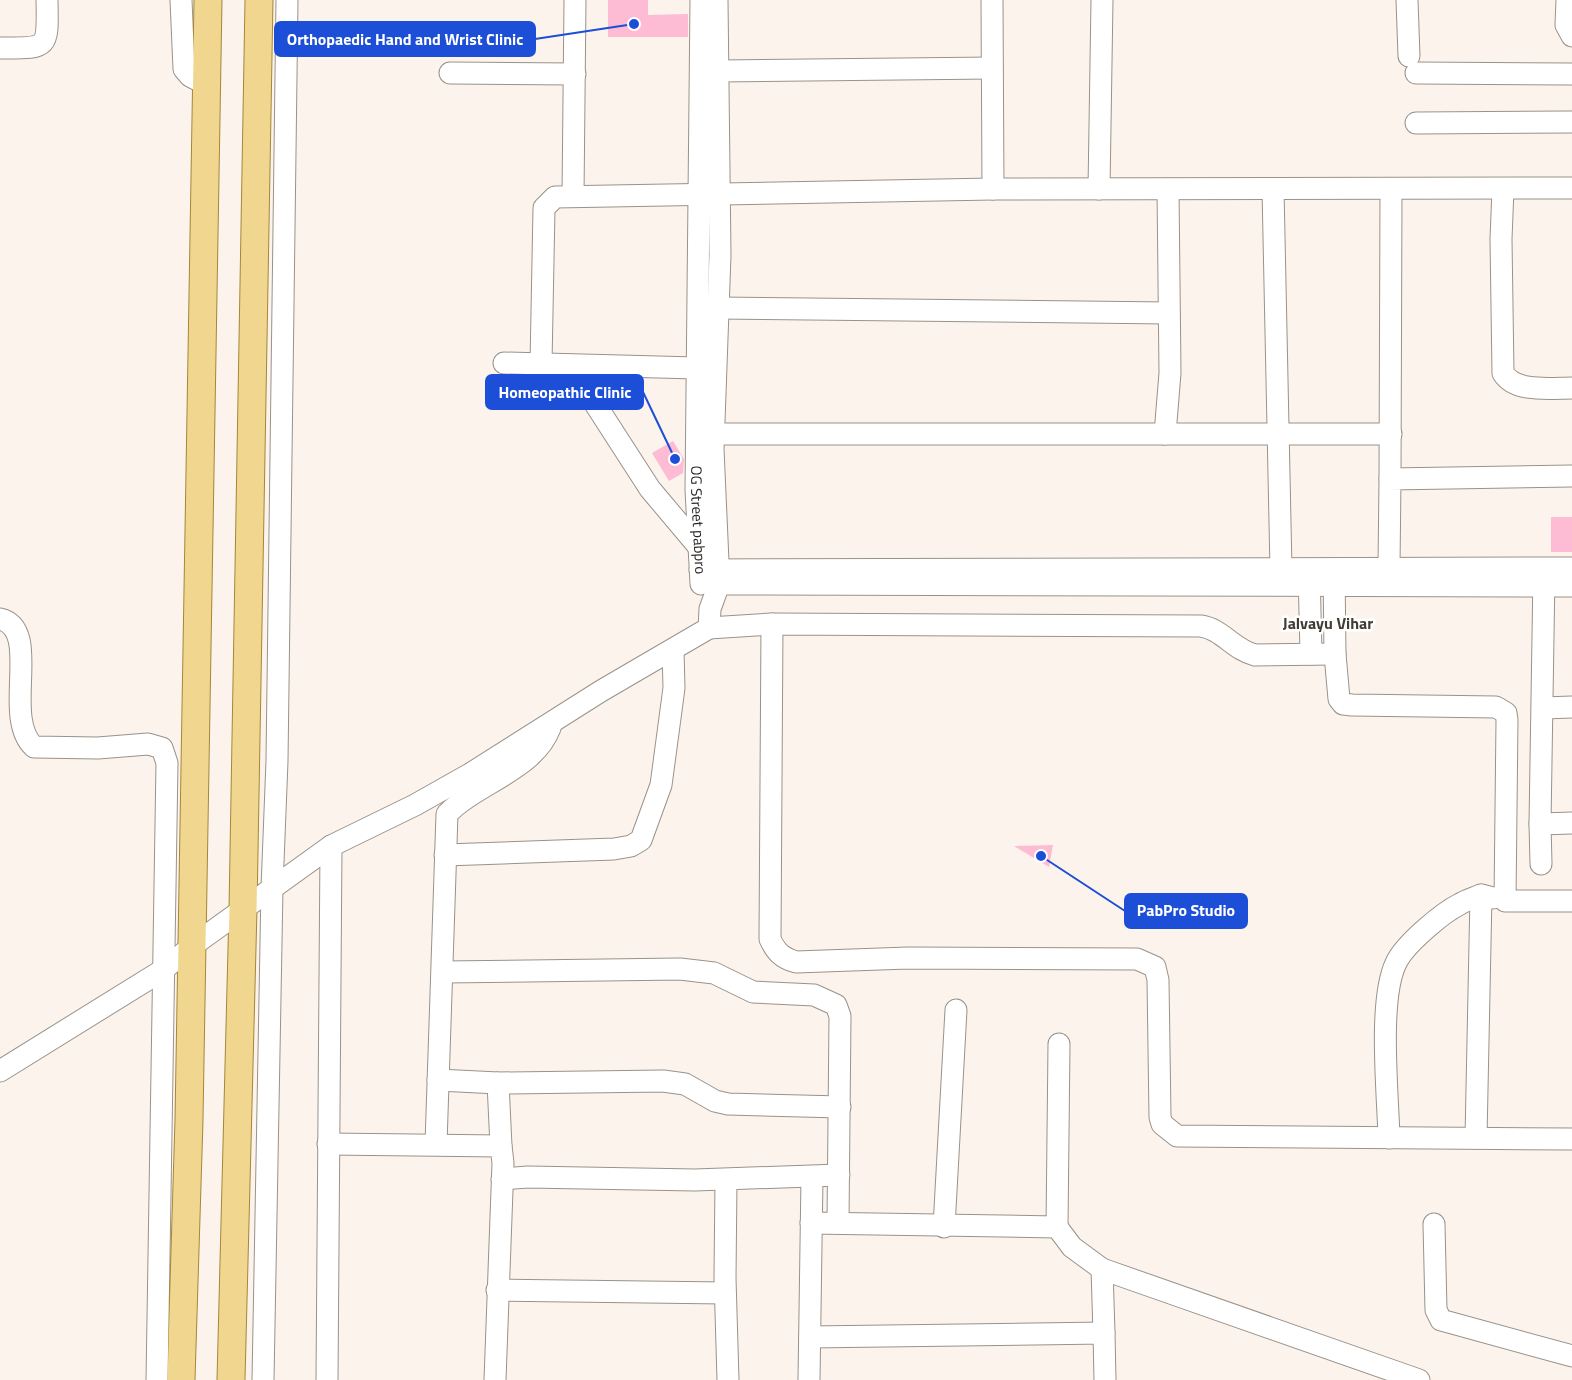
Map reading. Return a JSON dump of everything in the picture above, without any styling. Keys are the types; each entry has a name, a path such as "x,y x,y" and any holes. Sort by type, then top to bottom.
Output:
{"main road":[{"path":"181,1380 192,946 208,0"},
{"path":"231,1380 243,909 259,0"}],"street":[{"path":"0,48 35,48 46,40 47,0"},
{"path":"181,0 184,69 190,76 207,85"},
{"path":"262,1380 272,888 277,761 288,0"},
{"path":"573,196 575,0"},
{"name":"OG Street pabpro","path":"701,0 709,195 718,308 709,619"},
{"name":"OG Street pabpro","path":"710,577 698,546 696,368 718,71 717,0"},
{"path":"992,0 993,189"},
{"path":"1100,189 1102,0"},
{"path":"1407,0 1412,64 1572,74"},
{"path":"1567,0 1566,25 1572,36"},
{"path":"718,71 992,68"},
{"path":"450,73 575,74"},
{"path":"1416,123 1572,122"},
{"path":"541,364 544,208 555,197 993,189 1572,189"},
{"path":"1165,434 1170,373 1168,189"},
{"path":"1273,189 1281,570"},
{"path":"1389,567 1391,189"},
{"path":"1503,189 1501,239 1503,373 1508,381 1517,386 1572,388"},
{"path":"718,308 1169,313"},
{"path":"504,363 696,368"},
{"path":"570,364 650,489 698,546"},
{"path":"713,434 1390,434"},
{"path":"1390,478 1572,476"},
{"path":"1334,577 1389,567 1544,577 1572,586"},
{"path":"710,577 1544,577 1572,568"},
{"path":"710,577 1281,570 1309,577"},
{"path":"1309,577 1311,654"},
{"path":"1334,577 1337,692 1343,704 1496,707 1506,714 1505,901"},
{"path":"1541,864 1544,577"},
{"path":"0,619 8,621 17,630 20,646 21,728 27,740 34,747 88,748 148,744 162,748 167,763 157,1380"},
{"path":"0,1071 163,970 192,946 331,846 415,805 602,691 673,651 709,619 772,624 1201,626 1216,631 1242,652 1255,655 1335,654"},
{"path":"772,624 770,939 775,949 784,958 795,962 908,958 1137,959 1146,961 1155,967 1158,980 1160,1117 1162,1124 1170,1133 1177,1136 1572,1139"},
{"path":"445,855 614,849 631,846 641,840 661,785 674,688 673,651"},
{"path":"1543,708 1572,707"},
{"path":"436,1144 447,814 460,799 533,753 544,742 551,724"},
{"path":"1540,824 1572,824"},
{"path":"327,1380 331,846"},
{"path":"1389,1138 1386,1043 1389,987 1396,963 1407,947 1460,904 1481,896 1505,901 1572,901"},
{"path":"1476,1138 1481,896"},
{"path":"443,972 680,969 714,973 753,992 814,995 826,998 836,1005 840,1016 838,1222"},
{"path":"944,1227 956,1010"},
{"path":"1059,1044 1058,1227 1071,1247 1102,1269 1419,1380"},
{"path":"438,1080 498,1083 663,1081 685,1084 715,1101 728,1104 840,1107"},
{"path":"495,1380 502,1179 498,1083"},
{"path":"328,1144 501,1146"},
{"path":"502,1179 538,1177 726,1180 839,1175"},
{"path":"809,1380 812,1177"},
{"path":"726,1180 725,1293 728,1380"},
{"path":"811,1223 901,1223 944,1227 1058,1227"},
{"path":"1434,1224 1436,1310 1441,1320 1572,1356"},
{"path":"1102,1269 1105,1380"},
{"path":"497,1290 725,1293"},
{"path":"810,1337 1104,1333"}],"building":[{"path":"608,0 648,0 648,15 688,14 688,37 608,37"},
{"path":"673,441 684,459 683,473 669,481 652,453"},
{"path":"1551,517 1572,517 1572,552 1551,552"},
{"path":"1053,845 1049,867 1014,846"}],"place":[{"name":"Orthopaedic Hand and Wrist Clinic","path":"634,24"},
{"name":"Homeopathic Clinic","path":"675,459"},
{"name":"PabPro Studio","path":"1041,856"}],"district":[{"name":"Jalvayu Vihar","path":"1328,623"}]}
